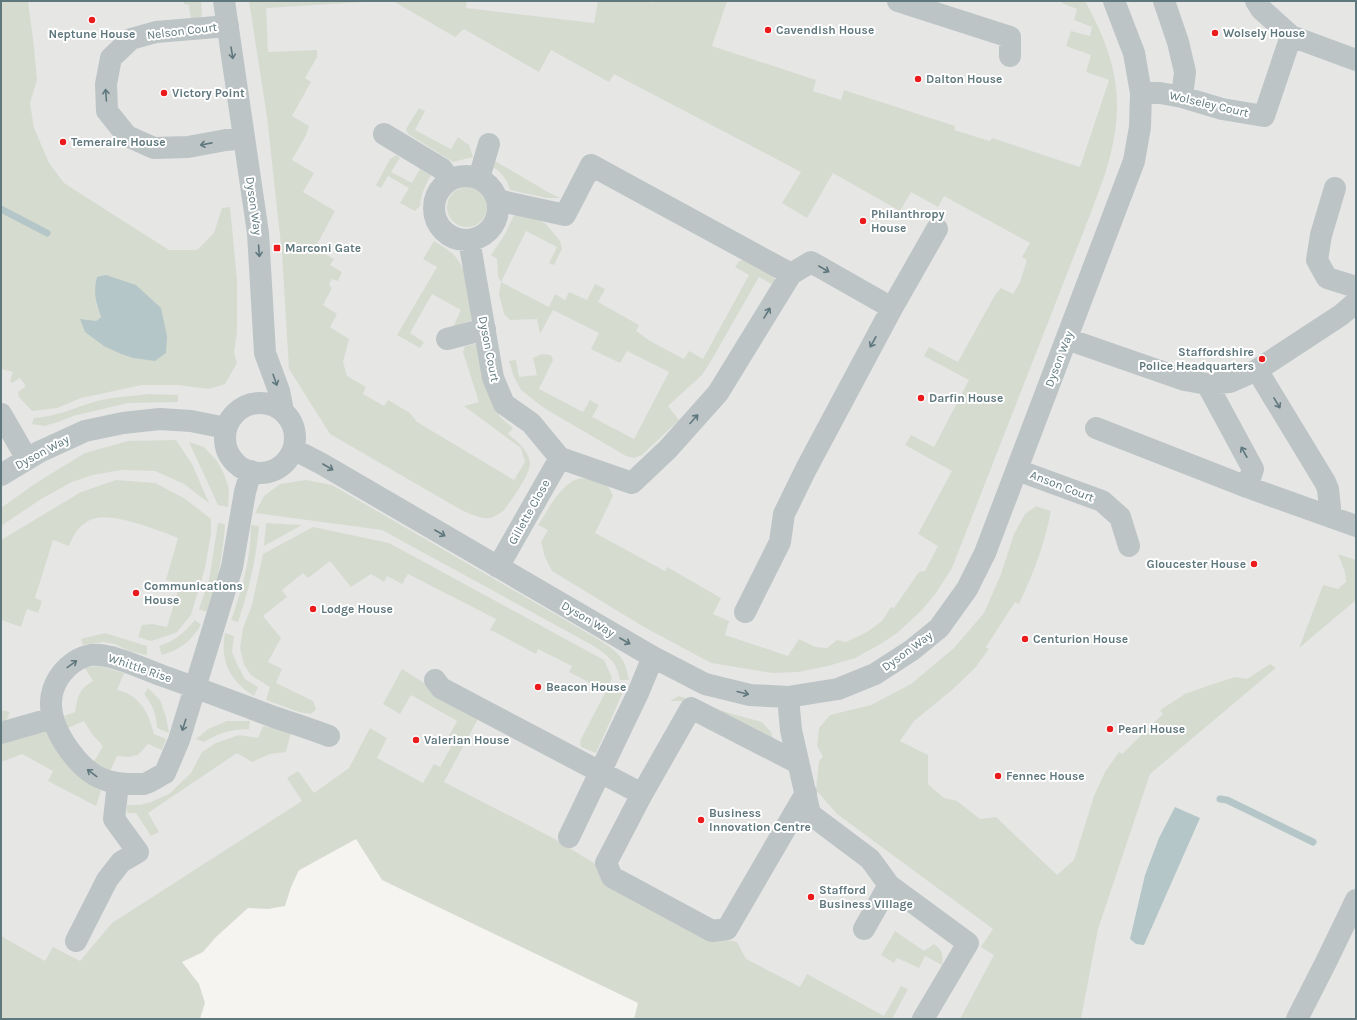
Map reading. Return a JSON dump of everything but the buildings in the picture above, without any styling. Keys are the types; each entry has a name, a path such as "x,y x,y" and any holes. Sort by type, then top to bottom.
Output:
{"street":[{"name":"Dyson Way","path":"224,1 258,233 265,353 278,391 282,411"},
{"path":"898,1 1010,37 1010,56"},
{"name":"Dyson Way","path":"293,449 322,464 653,657 706,684 750,695 788,697 838,689 875,674 912,650 939,628 967,589 985,553 1134,161 1140,127 1141,93 1134,53 1114,1"},
{"path":"1164,1 1178,42 1185,72 1182,97"},
{"path":"1256,1 1261,9 1291,36 1356,60"},
{"name":"Nelson Court","path":"228,26 156,32 131,39 111,58 106,84 107,111 127,136 154,148 188,147 244,138"},
{"name":"Wolseley Court","path":"1141,93 1160,93 1182,97 1222,110 1264,116 1291,36"},
{"path":"384,134 442,168 450,180"},
{"path":"479,178 489,144"},
{"path":"497,200 565,214 591,165 791,274"},
{"path":"469,176 479,178 487,183 493,191 497,200 498,211 495,221 489,230 480,237 469,240 460,239 433,227 435,215 434,205 437,195 442,187 450,180 469,176"},
{"path":"1335,188 1321,235 1317,260 1328,278 1356,287"},
{"path":"745,612 780,542 784,514 811,460 892,308 937,229"},
{"name":"Dyson Court","path":"469,240 493,378 504,404 531,424 560,458"},
{"path":"560,458 632,483 668,448 718,393 791,274 811,262 892,308"},
{"path":"1067,338 1185,380 1207,384 1230,382 1257,370 1341,315 1356,302"},
{"path":"447,339 485,329"},
{"path":"1257,370 1325,482 1328,489 1331,517"},
{"path":"1207,384 1253,468 1247,487"},
{"path":"254,403 275,407 282,411 289,419 294,429 295,439 293,449 288,459 271,471 261,473 251,471 240,466 232,459 227,450 225,439 226,428 230,419 244,406 254,403"},
{"path":"1,414 27,459"},
{"name":"Dyson Way","path":"1,475 39,452 85,431 123,423 160,418 191,421 226,428"},
{"path":"1096,428 1247,487 1356,526"},
{"name":"Gillette Close","path":"498,567 560,458"},
{"name":"Anson Court","path":"1016,470 1102,501 1120,517 1128,546"},
{"name":"Whittle Rise","path":"251,471 232,567 196,688 179,740 165,773 144,784 118,784 94,776 79,761 58,731 53,718 50,699 56,682 65,669 78,660 91,656 109,656 196,688 329,736"},
{"path":"569,837 638,693 653,657"},
{"path":"435,680 441,688 642,794"},
{"path":"788,697 791,730 810,814 870,859 890,885 968,943 923,1018"},
{"path":"798,763 691,708 642,794 606,863 612,877 712,931 727,929 806,793"},
{"path":"1,733 53,718"},
{"path":"76,941 107,880 121,862 138,852 114,819 118,784"},
{"path":"864,929 890,885"},
{"path":"1297,1019 1356,900"}],"shaded area":[{"path":"1,1 1356,1 1356,1019 822,1019 386,822 159,949 1,1019"},
{"path":"1,1 28,1 37,80 30,103 34,128 49,163 64,183 169,250 197,250 214,233 222,208 230,207 237,280 237,333 234,352 237,363 225,384 209,389 178,385 142,385 81,398 57,408 32,411 19,397 18,392 26,386 20,378 12,383 10,381 13,372 1,369","holes":["96,303 155,360 133,358 121,354 96,321 101,317"]},
{"path":"184,1 201,1 202,15 199,20 191,21 189,5 184,4"},
{"path":"249,1 380,1 266,8 268,52 317,50 317,57 305,78 311,82 292,116 309,126 306,135 292,160 314,173 303,192 335,211 315,248 334,259 330,265 342,272 338,281 332,279 329,285 332,288 323,305 337,314 330,327 349,339 343,362 347,376 366,387 363,394 384,406 388,400 410,413 417,422 514,480 525,462 521,448 464,406 479,402 463,352 465,346 475,344 480,346 492,401 500,417 513,428 508,434 525,450 530,463 527,474 515,495 503,511 493,517 483,518 463,511 330,434 289,369 282,254 267,117"},
{"path":"393,1 467,1 466,8 594,23 598,1 649,1 653,3 654,1 727,1 712,46 816,80 813,91 841,100 844,90 955,126 954,130 990,141 992,138 1080,167 1109,80 1086,72 1091,55 1066,46 1071,31 1090,36 1092,27 1074,20 1077,9 1062,3 1062,1 1085,1 1109,54 1114,72 1117,108 1116,128 1108,164 1092,210 952,568 936,593 921,611 897,633 855,658 828,666 798,672 772,673 711,663 644,627 552,571 545,557 541,542 548,530 538,525 560,492 566,486 578,479 600,480 608,486 613,496 595,533 665,571 667,567 721,598 713,614 729,621 725,635 788,656 799,639 815,647 827,648 837,640 846,642 867,632 882,621 891,607 894,608 919,572 925,571 938,546 918,534 952,471 905,445 911,435 934,447 969,380 924,356 929,347 958,362 995,295 1001,288 1013,294 1020,282 1027,260 1022,257 1030,243 944,196 938,207 911,192 900,211 833,173 807,218 782,203 801,172 614,74 609,82 551,50 539,72 464,29 455,37"},
{"path":"419,108 425,111 415,130 451,149 458,137 469,145 473,157 453,162 408,134 406,129"},
{"path":"396,155 400,158 391,172 412,183 420,169 431,175 421,198 420,206 415,211 400,203 409,188 388,176 381,188 376,185 390,159"},
{"path":"495,161 560,198 547,198 510,190 504,177 493,167"},
{"path":"467,187 475,189 481,193 485,199 487,207 485,215 481,221 475,225 467,227 459,225 453,221 449,215 447,207 449,199 453,193 459,189"},
{"path":"524,212 546,224 560,241 562,249 554,265 549,263 557,247 526,231 501,282 498,277 497,259 491,255 504,236 514,215"},
{"path":"434,241 453,254 463,269 468,285 472,320 453,327 461,310 432,294 410,333 424,342 420,348 397,335 437,267 423,259"},
{"path":"749,260 773,273 775,280 773,285 759,277 702,375 668,406 679,420 642,455 634,458 626,456 544,408 521,390 514,377 509,361 516,360 519,377 537,375 533,358 542,354 551,355 553,360 539,389 583,412 590,400 599,405 592,417 634,439 669,372 627,351 620,363 591,349 599,333 553,310 540,334 537,319 510,320 504,314 499,294 501,282 549,307 555,294 565,300 569,292 587,300 595,284 605,289 598,302 639,325 636,331 650,341 684,359 689,351 703,359 749,275 735,267 739,261"},
{"path":"106,275 136,285 161,308 167,336 166,353 155,361 133,358 121,354 104,346 85,332 80,319 96,321 101,317 95,288 97,277"},
{"path":"149,394 178,395 178,402 128,403 73,416 44,426 32,424 34,418 58,414 97,401"},
{"path":"176,440 192,464 209,503 184,484 155,471 121,470 93,475 72,482 41,499 1,526 1,508 36,483 85,453 128,441"},
{"path":"189,442 204,447 217,461 224,474 229,489 228,507 218,505"},
{"path":"116,480 155,483 184,498 211,519 211,533 205,568 191,615 177,632 151,641 138,637 142,625 153,624 167,627 180,584 166,580 178,538 125,520 104,517 91,520 79,528 69,546 53,540 35,598 42,601 38,613 27,609 21,627 1,620 1,540 81,492"},
{"path":"306,480 332,485 596,638 614,650 622,659 629,680 620,680 619,673 614,663 607,655 592,645 382,530 255,513 264,496 280,484"},
{"path":"1036,506 1051,511 1038,559 1019,604 1015,602 986,647 989,649 975,668 952,690 914,721 900,741 928,755 928,784 944,798 957,801 980,819 996,817 1057,875 1074,860 1094,796 1105,772 1119,752 1122,754 1163,714 1160,710 1185,694 1235,677 1247,679 1270,664 1276,668 1150,774 1098,929 1081,1019 960,1019 994,955 981,947 993,929 837,814 816,790 819,761 823,757 817,746 819,728 830,715 871,705 911,684 954,648 984,613 1001,574 1014,534 1025,514"},
{"path":"218,523 225,524 223,547 217,579 207,612 199,609 209,580"},
{"path":"266,523 302,525 264,546"},
{"path":"251,525 259,526 258,539 252,575 238,622 231,620 239,597 248,562"},
{"path":"313,527 389,543 604,660 612,678 609,685 623,692 596,753 581,747 580,741 606,691 569,672 572,666 538,649 536,654 490,630 496,619 408,574 402,584 387,576 384,582 371,574 351,587 330,561 308,578 303,573 282,590 287,597 263,616 281,638 268,662 282,669 276,683 313,701 316,709 311,714 299,712 266,700 270,687 251,675 244,665 240,648 243,628 252,605 263,554"},
{"path":"1338,554 1356,560 1356,600 1299,648 1323,585 1338,589 1346,582 1345,572"},
{"path":"195,620 201,625 193,636 180,647 162,655 159,646 179,636"},
{"path":"105,633 147,646 147,655 129,651 115,644 103,642 83,645 81,639"},
{"path":"225,633 234,636 232,652 245,679 258,687 254,696 239,684 229,670 224,653"},
{"path":"99,666 124,673 117,690 129,694 137,700 144,708 154,734 166,739 162,750 148,744 138,755 128,757 117,756 110,771 94,762 103,746 92,734 84,721 68,728 64,716 75,712 82,690 93,681 85,668"},
{"path":"402,669 424,683 432,694 478,719 444,782 555,839 713,937 737,942 746,959 800,987 807,974 884,1016 901,986 908,989 892,1019 634,1019 638,1003 382,880 356,839 299,870 291,887 285,906 268,909 248,908 216,937 203,952 182,962 199,984 205,1003 200,1019 1,1019 1,936 45,961 53,947 80,961 112,923 302,801 287,778 298,771 314,793 349,768 370,728 387,738 377,758 423,783 434,764 440,767 451,747 445,743 457,721 411,695 400,714 383,704"},
{"path":"148,688 160,700 166,717 169,733 157,728 154,710 144,694"},
{"path":"679,696 732,714 762,722 771,732 775,747 682,701 670,701"},
{"path":"1,710 10,712 5,723 1,725"},
{"path":"227,721 250,721 249,729 225,732 204,742 196,739 208,729"},
{"path":"263,726 291,732 286,752 270,754 252,762 237,753 148,813 159,832 151,836 136,813 127,813 127,805 140,805 169,794 191,773 202,752 216,743 239,735 258,738"},
{"path":"43,728 76,774 101,791 96,806 48,781 53,771 22,754 1,762 1,744"},
{"path":"1175,807 1200,818 1144,945 1136,944 1130,939 1145,875 1159,838"},
{"path":"895,931 924,951 934,944 942,953 942,965 925,956 919,968 897,958 894,963 881,955"}],"waterway":[{"path":"1,209 47,233"},
{"path":"1220,799 1227,800 1313,842"}],"place":[{"name":"Neptune House","path":"92,20"},
{"name":"Cavendish House","path":"768,30"},
{"name":"Wolsely House","path":"1215,33"},
{"name":"Dalton House","path":"918,79"},
{"name":"Victory Point","path":"164,93"},
{"name":"Temeraire House","path":"63,142"},
{"name":"Philanthropy House","path":"863,221"},
{"name":"Marconi Gate","path":"277,248"},
{"name":"Staffordshire Police Headquarters","path":"1262,359"},
{"name":"Darfin House","path":"921,398"},
{"name":"Gloucester House","path":"1254,564"},
{"name":"Communications House","path":"136,593"},
{"name":"Lodge House","path":"313,609"},
{"name":"Centurion House","path":"1025,639"},
{"name":"Beacon House","path":"538,687"},
{"name":"Pearl House","path":"1110,729"},
{"name":"Valerian House","path":"416,740"},
{"name":"Fennec House","path":"998,776"},
{"name":"Business Innovation Centre","path":"701,820"},
{"name":"Stafford Business Village","path":"811,897"}]}
